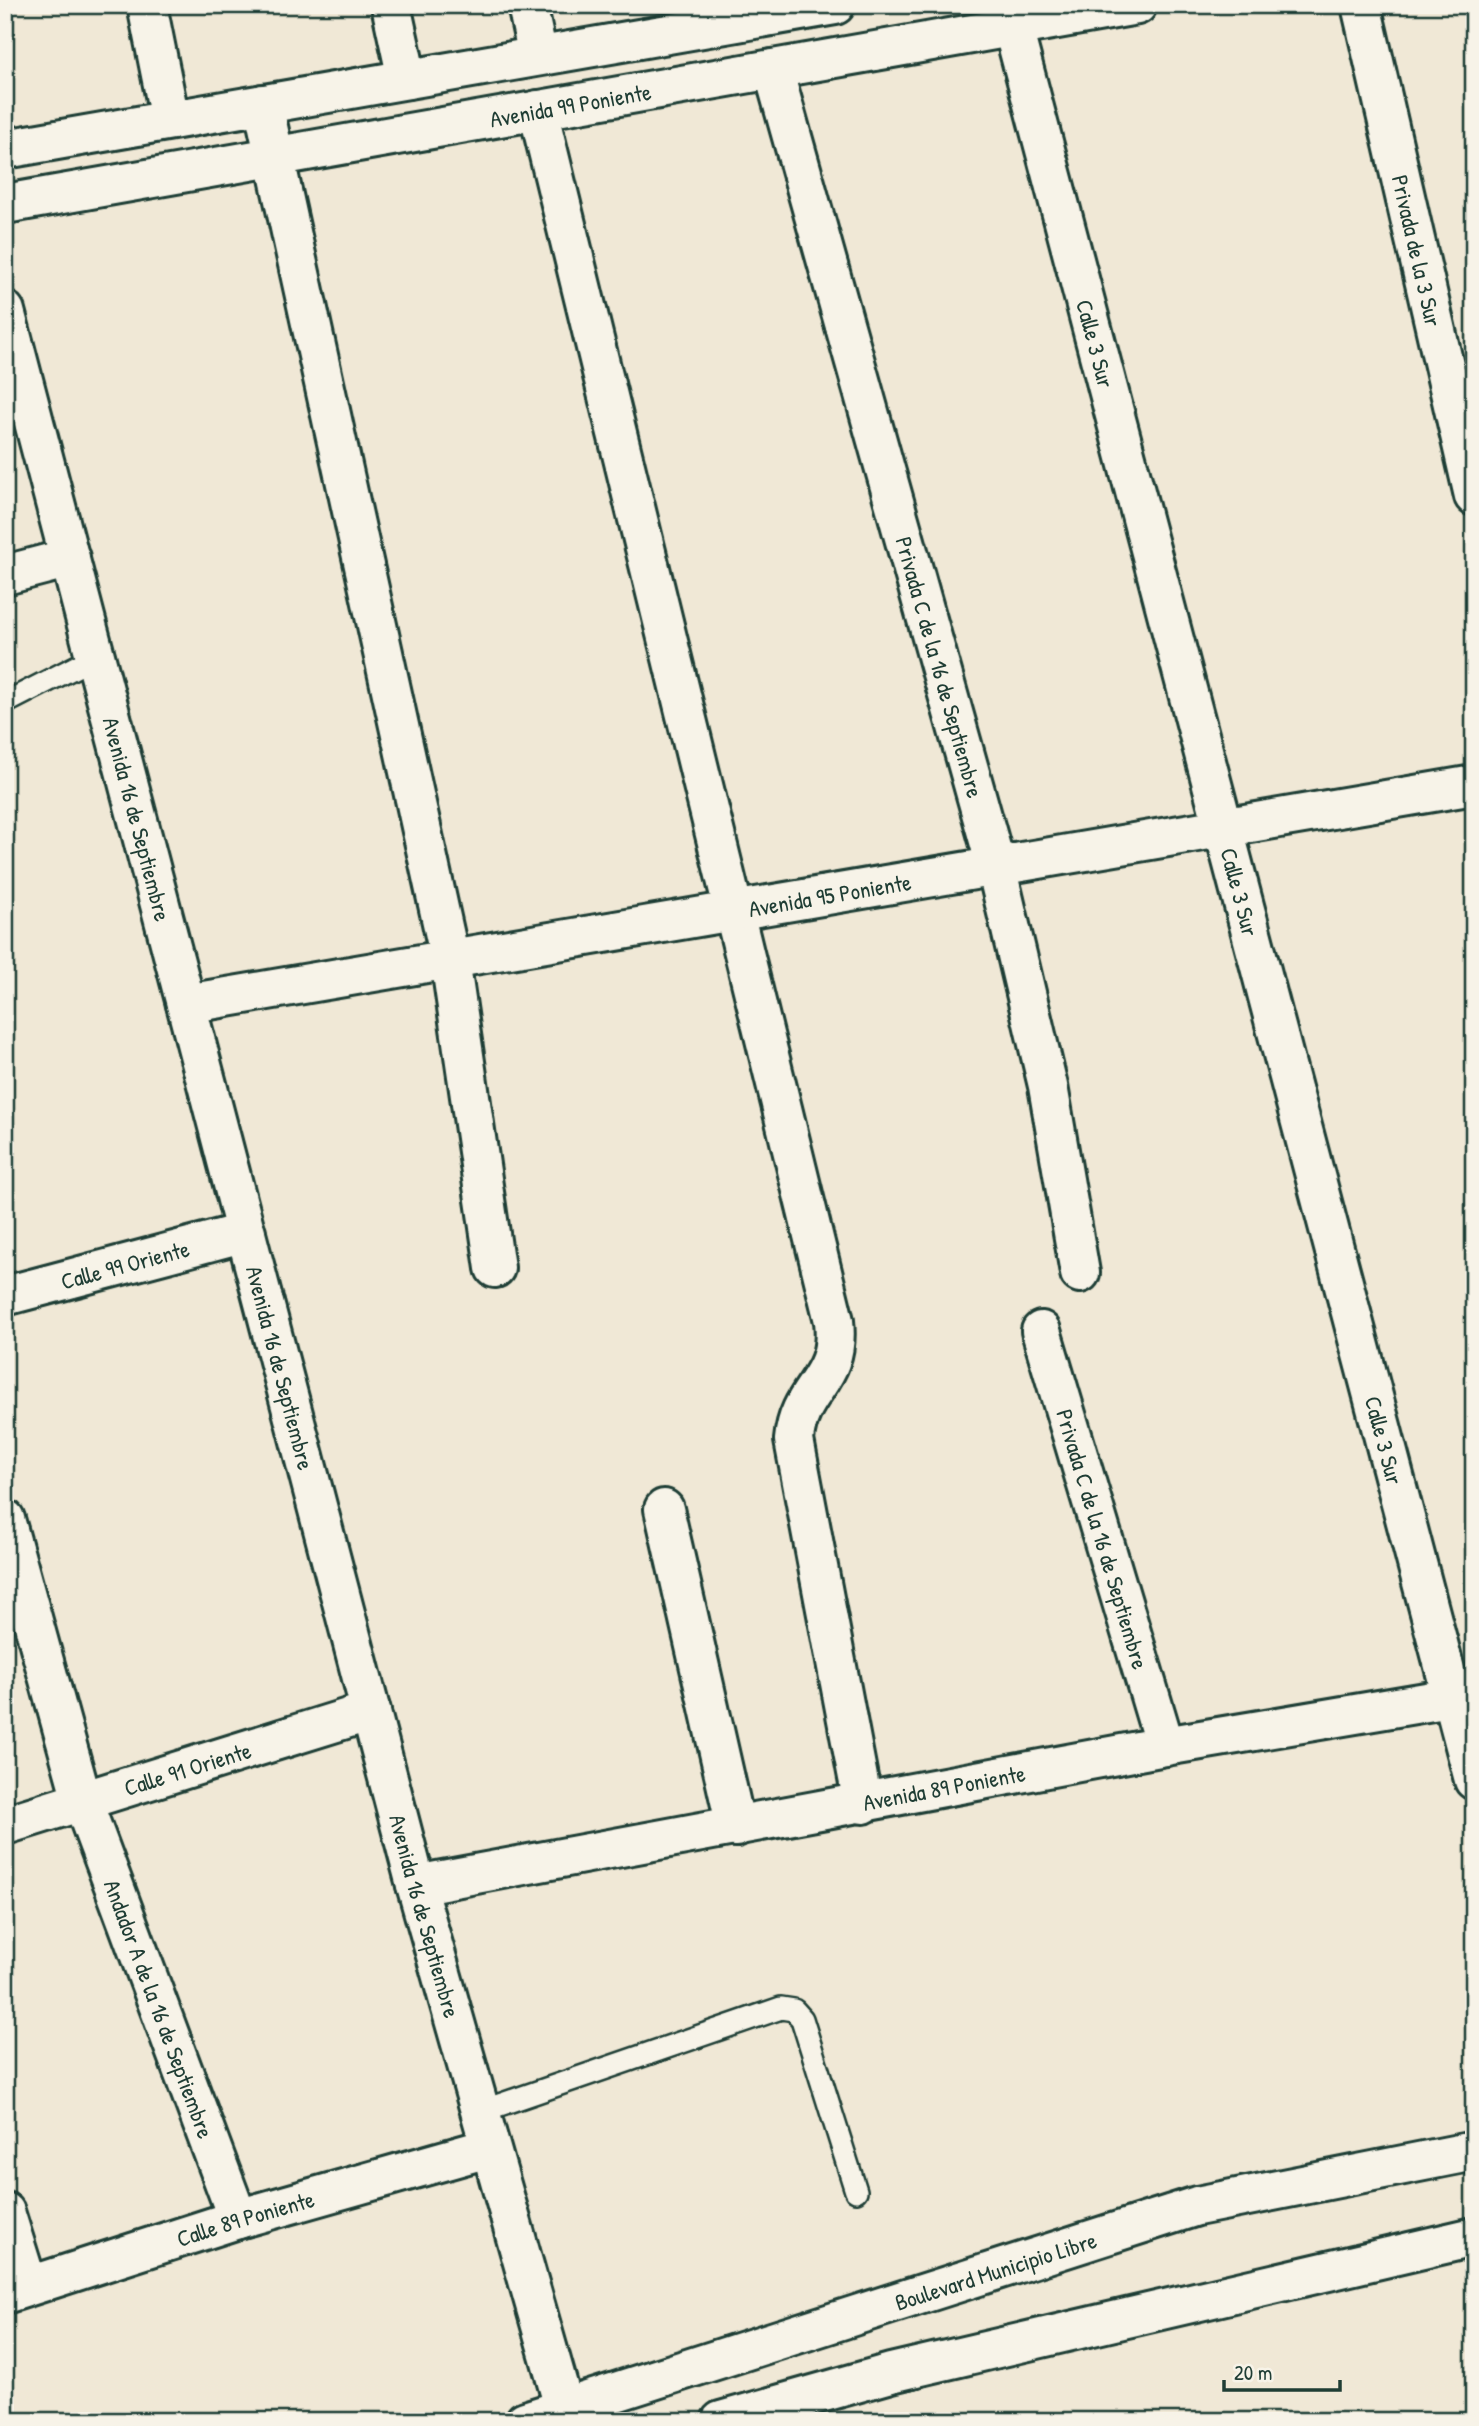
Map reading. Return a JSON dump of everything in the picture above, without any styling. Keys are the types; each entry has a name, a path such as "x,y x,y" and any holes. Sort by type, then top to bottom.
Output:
{"street":[{"path":"147,5 170,120"},
{"path":"391,5 407,79"},
{"path":"527,5 538,56"},
{"path":"5,149 538,56 681,18 835,5"},
{"name":"Avenida 99 Poniente","path":"5,204 773,69 1009,16 1137,5"},
{"name":"Privada de la 3 Sur","path":"1361,5 1474,496"},
{"name":"Calle 3 Sur","path":"1009,16 1224,828 1464,1696 1474,1780"},
{"name":"Privada C de la 16 de Septiembre","path":"773,69 996,866 1048,1086 1080,1273"},
{"path":"263,104 450,959 495,1268"},
{"path":"538,110 834,1321 836,1340 832,1363 796,1419 794,1440 863,1804"},
{"name":"Avenida 16 de Septiembre","path":"5,311 186,1004 223,1135 416,1885 488,2148 566,2414"},
{"path":"5,575 70,558"},
{"name":"Avenida 95 Poniente","path":"186,1004 1474,785"},
{"name":"Calle 99 Oriente","path":"5,1296 246,1232"},
{"name":"Privada C de la 16 de Septiembre","path":"1041,1331 1165,1746"},
{"path":"664,1509 736,1827"},
{"name":"Andador A de la 16 de Septiembre","path":"5,1519 82,1800 239,2219"},
{"name":"Avenida 89 Poniente","path":"416,1885 1165,1746 1464,1696"},
{"name":"Calle 91 Oriente","path":"5,1825 370,1712"},
{"name":"Calle 89 Poniente","path":"17,2290 239,2219 488,2148"},
{"name":"Boulevard Municipio Libre","path":"525,2421 566,2414 1197,2206 1474,2151"},
{"path":"5,2212 17,2290"},
{"path":"721,2421 891,2373 1474,2237"}],"lane":[{"path":"5,703 95,657"},
{"path":"479,2112 781,2008 794,2010 802,2019 856,2192"}]}
